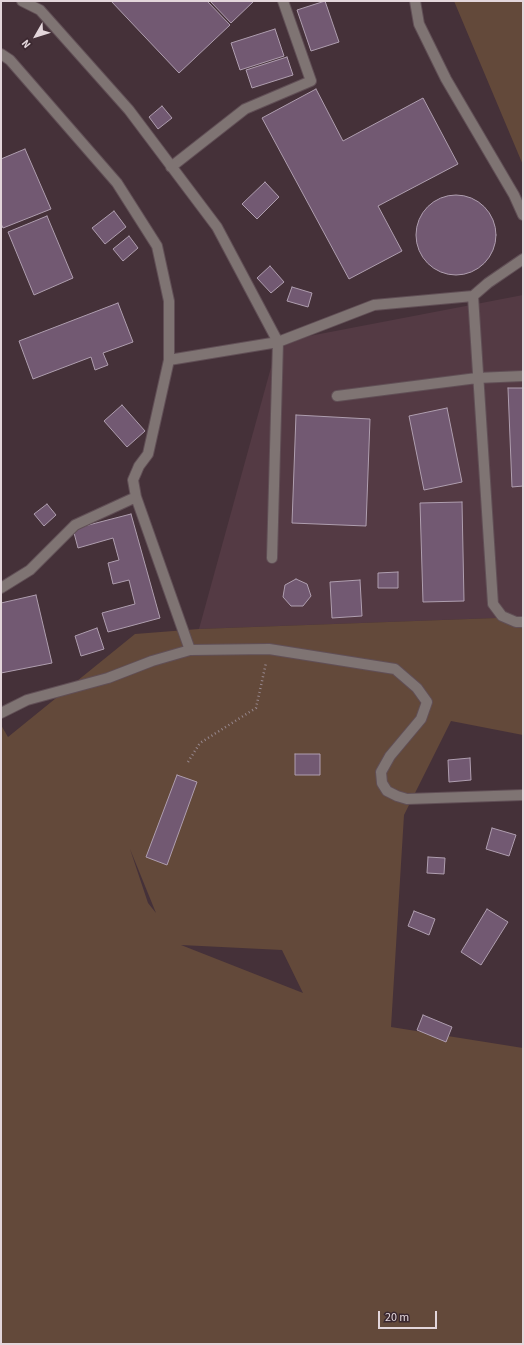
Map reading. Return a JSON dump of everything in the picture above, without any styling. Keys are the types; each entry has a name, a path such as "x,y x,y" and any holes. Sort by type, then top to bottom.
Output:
{"street":[{"path":"22,1 40,10 129,110 216,227 278,342 272,558"},
{"path":"171,167 245,109 311,81 283,1"},
{"path":"415,1 419,24 446,79 514,195 523,215"},
{"path":"1,54 10,60 117,183 157,246 169,301 168,360 148,454 139,466 133,480 136,497 190,650"},
{"path":"168,360 278,342 374,305 473,296 488,283 523,259"},
{"path":"473,296 477,378 493,604 502,616 516,622 523,622"},
{"path":"337,396 477,378 523,376"},
{"path":"1,588 30,570 75,525 136,497"},
{"path":"1,714 27,700 108,678 152,660 190,650 269,649 395,669 417,688 427,702 421,719 390,756 382,772 382,783 387,791 392,794 407,799 523,795"}],"path":[{"path":"188,762 200,743 256,708 269,649"}],"shaded area":[{"path":"454,1 523,1 523,165"},
{"path":"523,295 523,617 199,629 278,342"},
{"path":"523,617 523,735 451,721 404,815 391,1027 523,1048 523,1344 1,1344 1,725 8,737 135,634 199,629","holes":["130,849 156,913 148,903","181,945 282,950 303,993"]}],"building":[{"path":"111,1 207,1 230,25 179,73"},
{"path":"210,1 254,1 231,23"},
{"path":"325,1 339,42 311,51 297,10"},
{"path":"275,29 284,56 240,70 231,43"},
{"path":"287,57 293,75 252,88 246,70"},
{"path":"316,89 343,141 423,98 458,164 378,206 402,251 349,279 262,118"},
{"path":"162,106 172,118 158,129 149,117"},
{"path":"25,149 51,209 3,228 1,224 1,159"},
{"path":"265,182 279,197 257,219 242,204"},
{"path":"456,195 471,198 484,207 493,220 496,235 493,250 484,263 471,272 456,275 441,272 428,263 419,250 416,235 419,220 428,207 441,198"},
{"path":"114,211 126,227 105,244 92,228"},
{"path":"47,216 73,278 34,295 8,232"},
{"path":"129,236 138,248 123,261 113,249"},
{"path":"270,266 284,282 271,293 257,278"},
{"path":"292,287 312,293 308,307 287,301"},
{"path":"118,303 133,342 103,353 108,365 95,370 91,357 33,379 19,341"},
{"path":"508,388 523,388 523,486 512,487"},
{"path":"122,405 145,431 127,447 104,421"},
{"path":"447,408 462,482 424,490 409,416"},
{"path":"296,415 370,419 366,526 292,523"},
{"path":"462,502 464,601 423,602 420,503"},
{"path":"47,504 56,515 44,526 34,514"},
{"path":"131,514 160,618 108,632 102,613 135,604 129,580 113,584 108,563 119,560 113,538 78,548 73,529"},
{"path":"398,572 398,588 378,588 378,573"},
{"path":"296,579 307,584 311,596 303,606 291,606 283,597 285,585"},
{"path":"360,580 362,616 332,618 330,582"},
{"path":"36,595 52,663 1,673 1,603"},
{"path":"97,628 104,649 81,656 75,636"},
{"path":"295,754 320,754 320,775 295,775"},
{"path":"470,758 471,780 449,782 448,760"},
{"path":"177,775 197,782 167,865 146,857"},
{"path":"492,828 516,835 509,856 486,849"},
{"path":"428,857 445,858 444,874 427,873"},
{"path":"487,909 508,922 481,965 461,952"},
{"path":"414,911 435,919 429,935 408,926"},
{"path":"423,1015 452,1027 446,1042 417,1030"}]}
